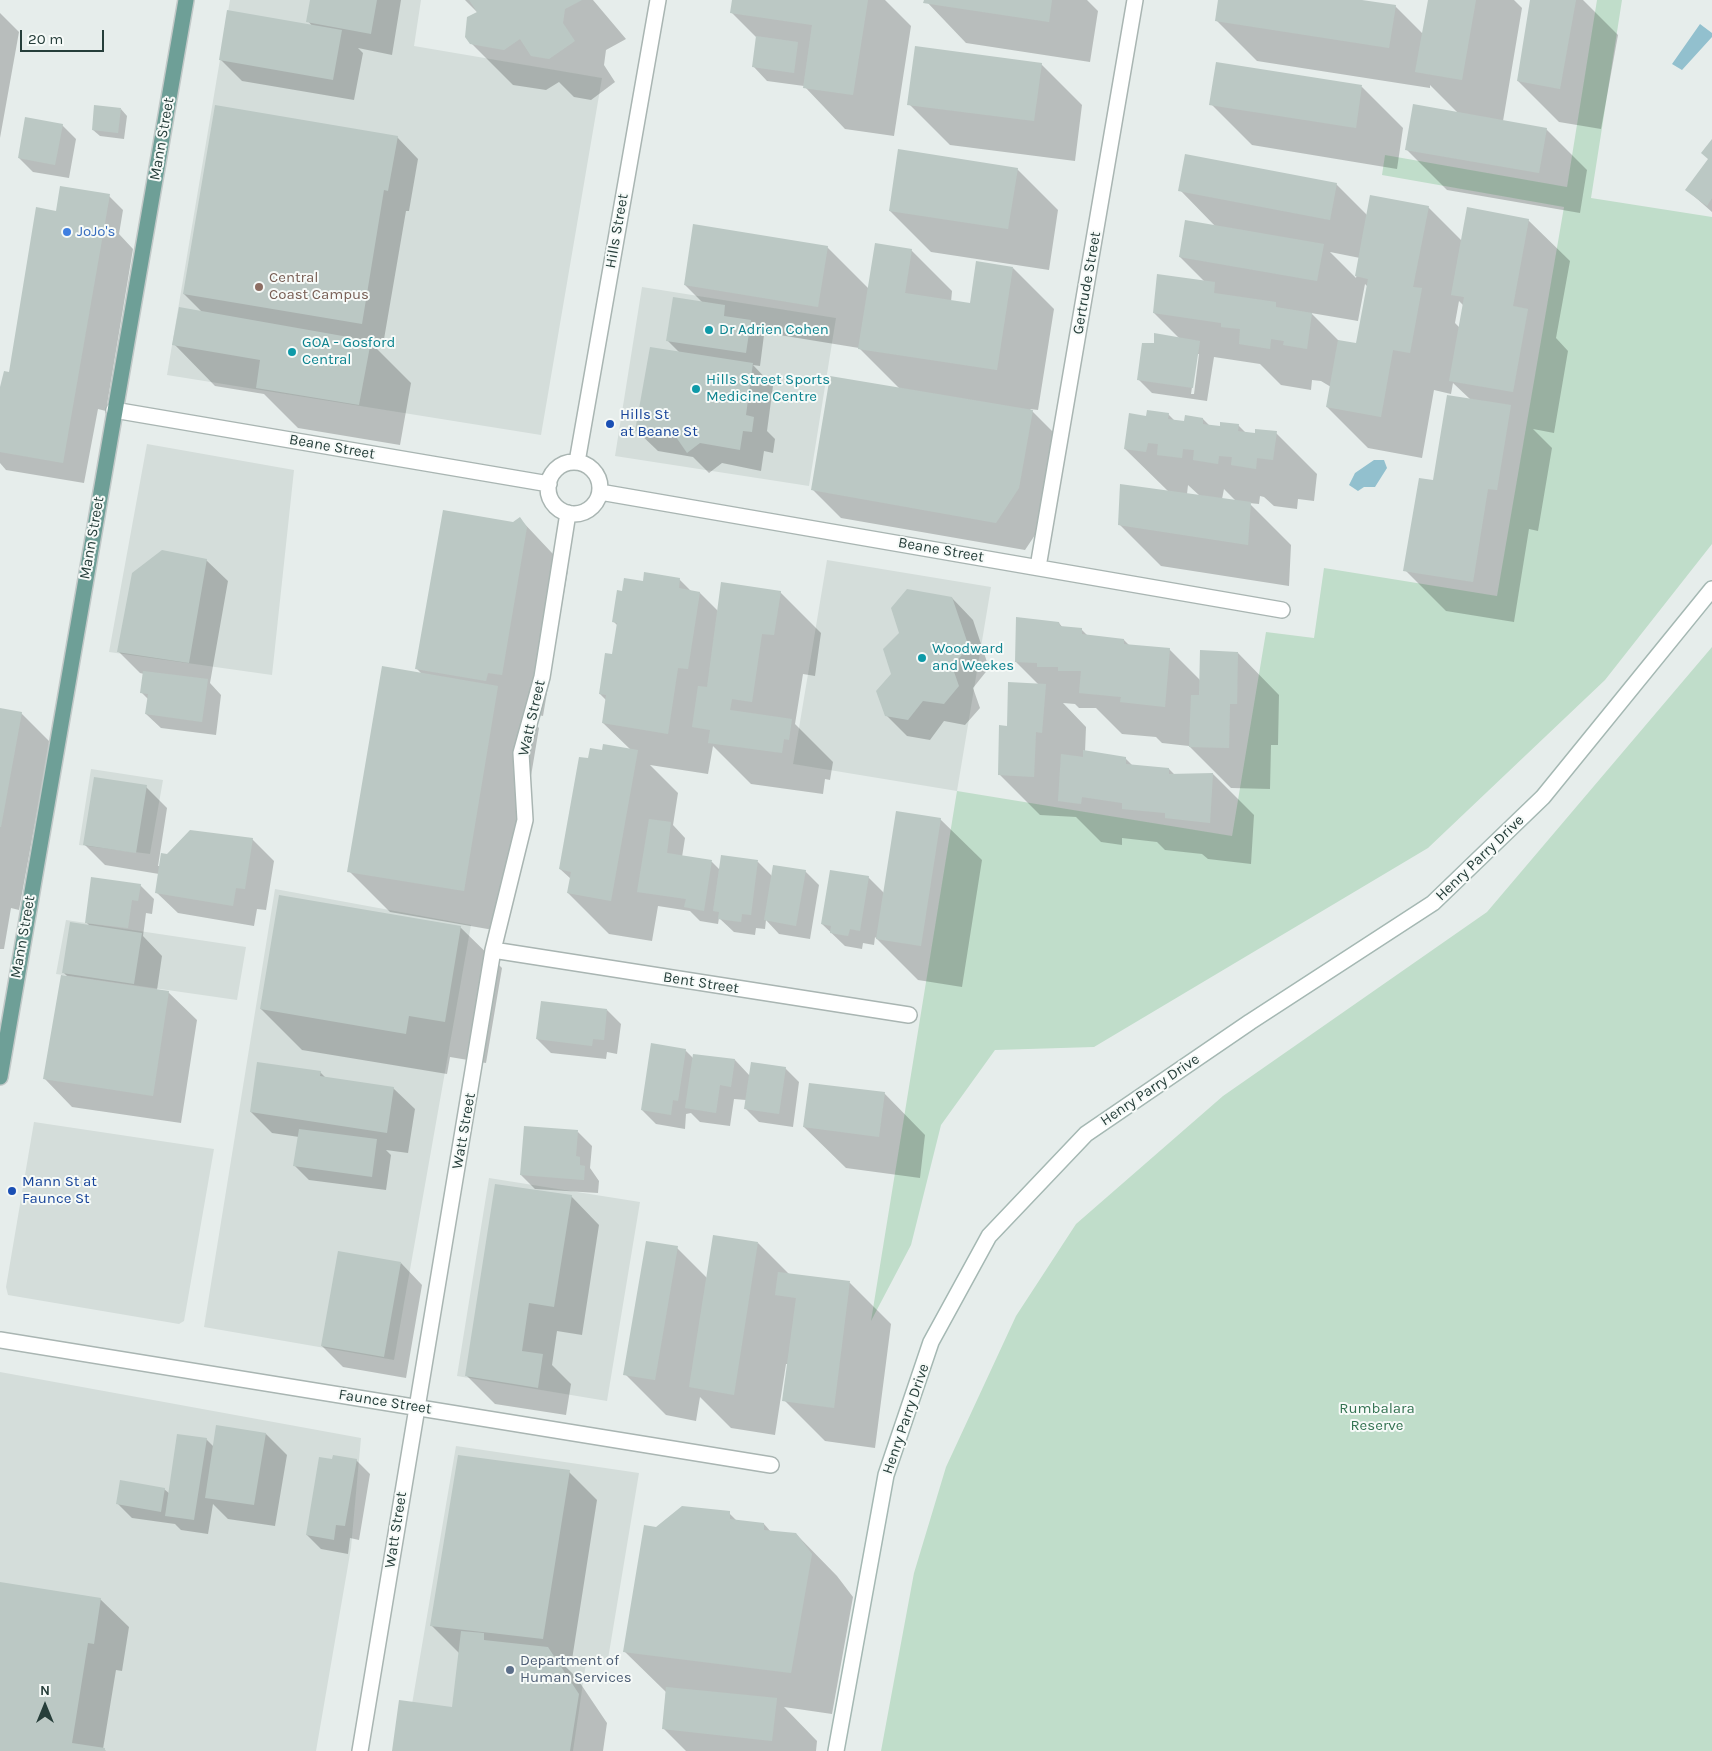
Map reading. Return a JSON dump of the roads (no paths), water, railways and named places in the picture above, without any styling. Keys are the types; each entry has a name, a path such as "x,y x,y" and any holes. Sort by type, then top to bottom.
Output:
{"main road":[{"name":"Mann Street","path":"0,1077 186,0"}],"street":[{"name":"Hills Street","path":"577,462 658,0"},
{"name":"Gertrude Street","path":"1038,566 1135,0"},
{"name":"Beane Street","path":"114,410 549,484"},
{"path":"577,462 592,469 597,476 600,492 592,507 577,513 568,513 561,510 551,499 549,484 556,470 569,463 577,462"},
{"name":"Beane Street","path":"600,492 1038,566 1282,610"},
{"name":"Watt Street","path":"360,1751 416,1407 473,1082 493,950 525,820 521,753 542,677 568,513"},
{"name":"Henry Parry Drive","path":"836,1751 886,1475 931,1342 989,1236 1086,1134 1250,1022 1433,903 1543,798 1712,589"},
{"name":"Bent Street","path":"493,950 908,1016"},
{"name":"Faunce Street","path":"0,1340 771,1465"}],"water":[{"path":"1700,24 1712,33 1712,37 1682,70 1672,64"},
{"path":"1374,460 1384,460 1387,468 1375,487 1364,487 1358,491 1349,485 1355,473"}],"place":[{"name":"JoJo's","path":"67,232"},
{"name":"Central Coast Campus","path":"259,287"},
{"name":"Dr Adrien Cohen","path":"709,330"},
{"name":"GOA - Gosford Central","path":"292,352"},
{"name":"Hills Street Sports Medicine Centre","path":"696,389"},
{"name":"Hills St at Beane St","path":"610,424"},
{"name":"Woodward and Weekes","path":"922,658"},
{"name":"Mann St at Faunce St","path":"12,1191"},
{"name":"Department of Human Services","path":"510,1670"}],"park label":[{"name":"Rumbalara Reserve","path":"1377,1418"}]}
